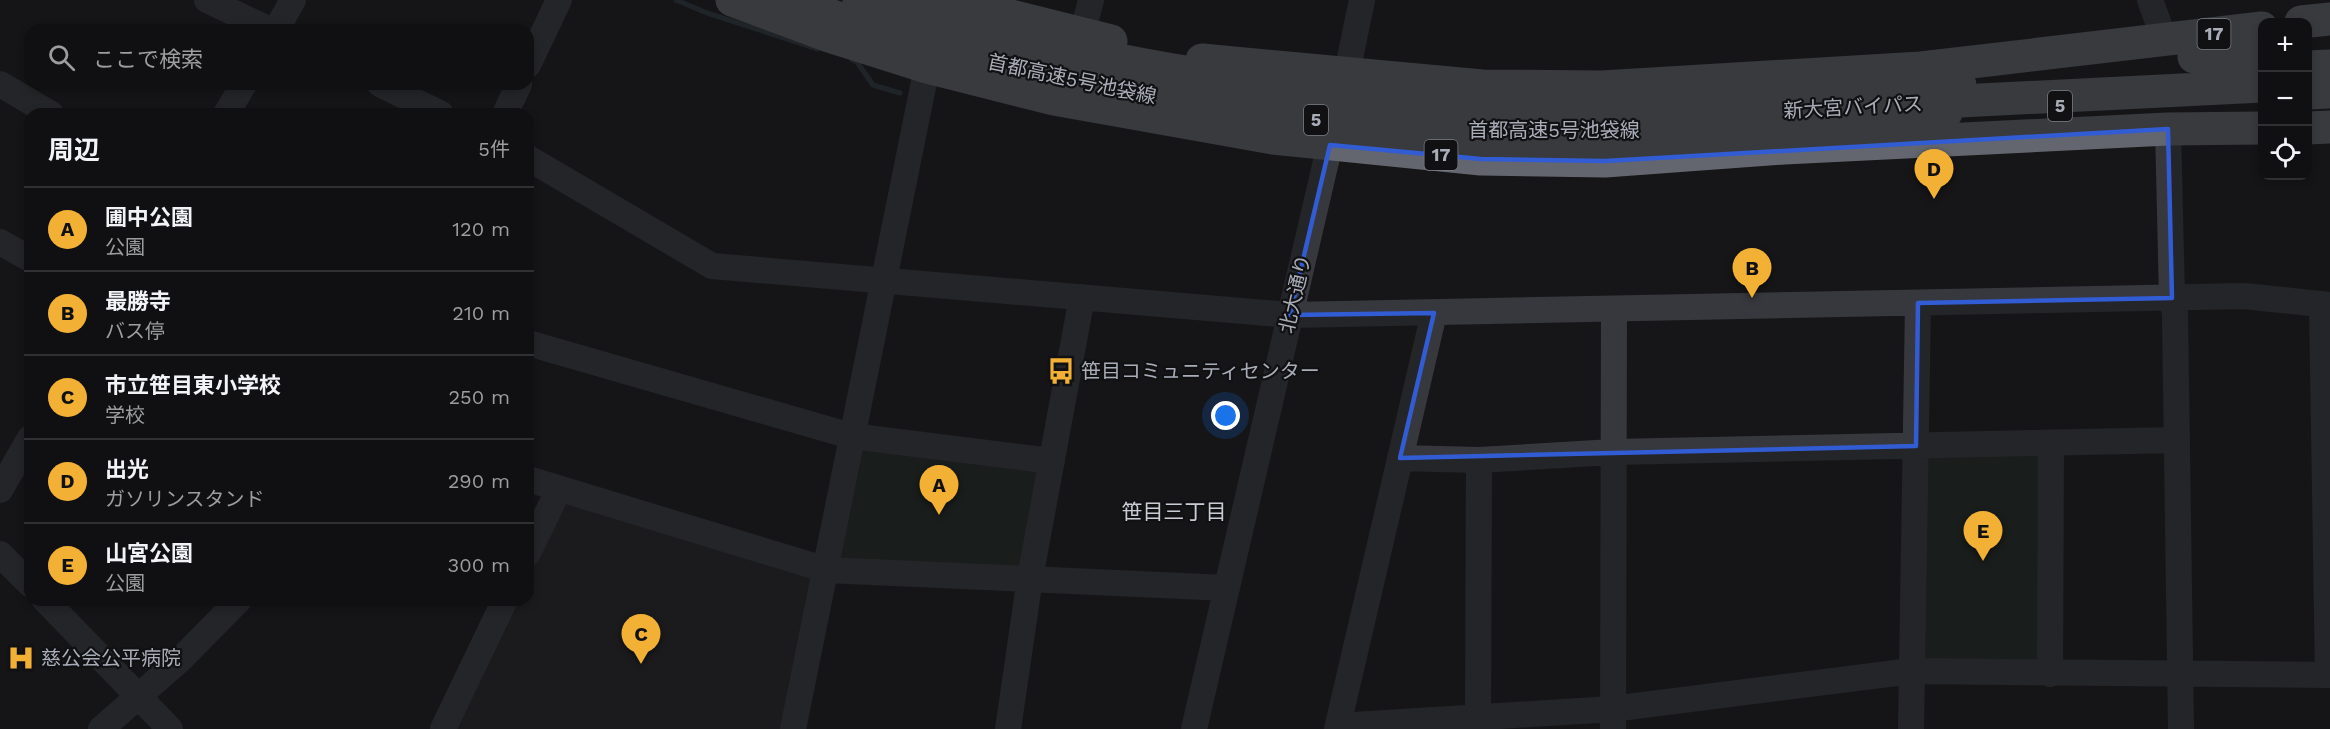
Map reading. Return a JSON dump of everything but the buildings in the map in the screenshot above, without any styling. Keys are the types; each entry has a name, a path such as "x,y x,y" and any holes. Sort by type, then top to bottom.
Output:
{"highway":[{"name":"17","path":"732,0 829,36 935,70 1031,93 1186,124 1330,144 1481,159 1605,160 1784,148 2168,129 2258,128"},
{"name":"首都高速5号池袋線","path":"789,0 830,16 1027,72 1182,103 1358,125 1470,131 1591,133 2258,95"},
{"name":"17","path":"827,0 955,13"},
{"name":"17","path":"859,0 955,13 1033,47 1128,83 1251,98"},
{"name":"首都高速5号池袋線","path":"887,0 1031,42 1191,73 1284,86 1460,102 1593,104 2258,70"},
{"path":"935,70 973,63 984,44 984,33 980,22 955,13"},
{"path":"2312,20 2330,18"},
{"name":"17","path":"1033,47 1082,35 1195,59 1482,86 1614,86 1921,68 2258,29"},
{"path":"1031,93 1002,72 1000,49 1013,31 1033,47"},
{"path":"2312,35 2330,34"},
{"path":"2165,41 2258,38"},
{"path":"2312,51 2330,49"},
{"path":"1960,85 2173,58 2258,53"},
{"path":"2312,67 2330,66"},
{"path":"2312,74 2330,73"},
{"name":"新大宮バイパス","path":"2258,77 1591,112 1445,115 1590,123 2258,86"},
{"path":"2312,84 2330,83"},
{"path":"2312,93 2330,92"},
{"path":"2312,109 2330,109"},
{"path":"1858,117 1975,121 2258,111"},
{"path":"2312,128 2330,127"}],"street":[{"path":"207,0 257,24"},
{"path":"279,24 293,0"},
{"path":"534,52 559,0"},
{"path":"1082,35 1090,0"},
{"name":"北大通り","path":"1194,729 1348,73 1362,0"},
{"path":"2150,0 2165,41"},
{"path":"794,729 850,436 883,281 935,70"},
{"path":"0,84 41,108"},
{"path":"230,108 240,90"},
{"path":"392,90 429,108"},
{"path":"507,108 516,90"},
{"path":"2168,129 2172,298 2175,314 2181,729"},
{"path":"534,162 712,266 1290,315 2244,296 2326,305 2329,675 1912,671 1612,719 1478,717 1337,728 1434,313"},
{"path":"0,242 24,256"},
{"path":"1008,729 1030,578 1082,297"},
{"path":"1911,729 1918,303"},
{"path":"1612,719 1614,309"},
{"path":"534,345 850,436 1052,461"},
{"path":"1400,458 1479,460 1613,452 2177,440"},
{"path":"2049,674 2051,443"},
{"path":"0,490 24,448"},
{"path":"1478,717 1479,460"},
{"path":"534,481 826,570 1227,588"},
{"path":"534,541 559,489"},
{"path":"0,554 24,578"},
{"path":"51,606 170,729"},
{"path":"101,729 208,634 234,606"},
{"path":"443,729 502,606"}],"highlighted area":[{"path":"2168,129 2172,298 1918,303 1916,446 1400,458 1434,313 1290,315 1330,145 1481,159 1605,161"}],"shaded area":[{"path":"855,447 1041,472 1024,566 1016,573 838,558"},
{"path":"2035,452 2043,457 2040,665 1926,663 1920,658 1928,454"},
{"path":"573,500 813,577 785,729 453,729 513,606 534,606 534,564 563,505"}],"waterway":[{"path":"676,0 707,13 818,49"},
{"path":"852,60 857,62 873,85 900,93"}],"place":[{"name":"出光","path":"1934,199"},
{"name":"最勝寺","path":"1752,298"},
{"name":"笹目コミュニティセンター","path":"1061,371"},
{"name":"圃中公園","path":"939,515"},
{"name":"山宮公園","path":"1983,561"},
{"name":"慈公会公平病院","path":"21,658"},
{"name":"市立笹目東小学校","path":"641,664"}],"district":[{"name":"笹目三丁目","path":"1174,512"}]}
